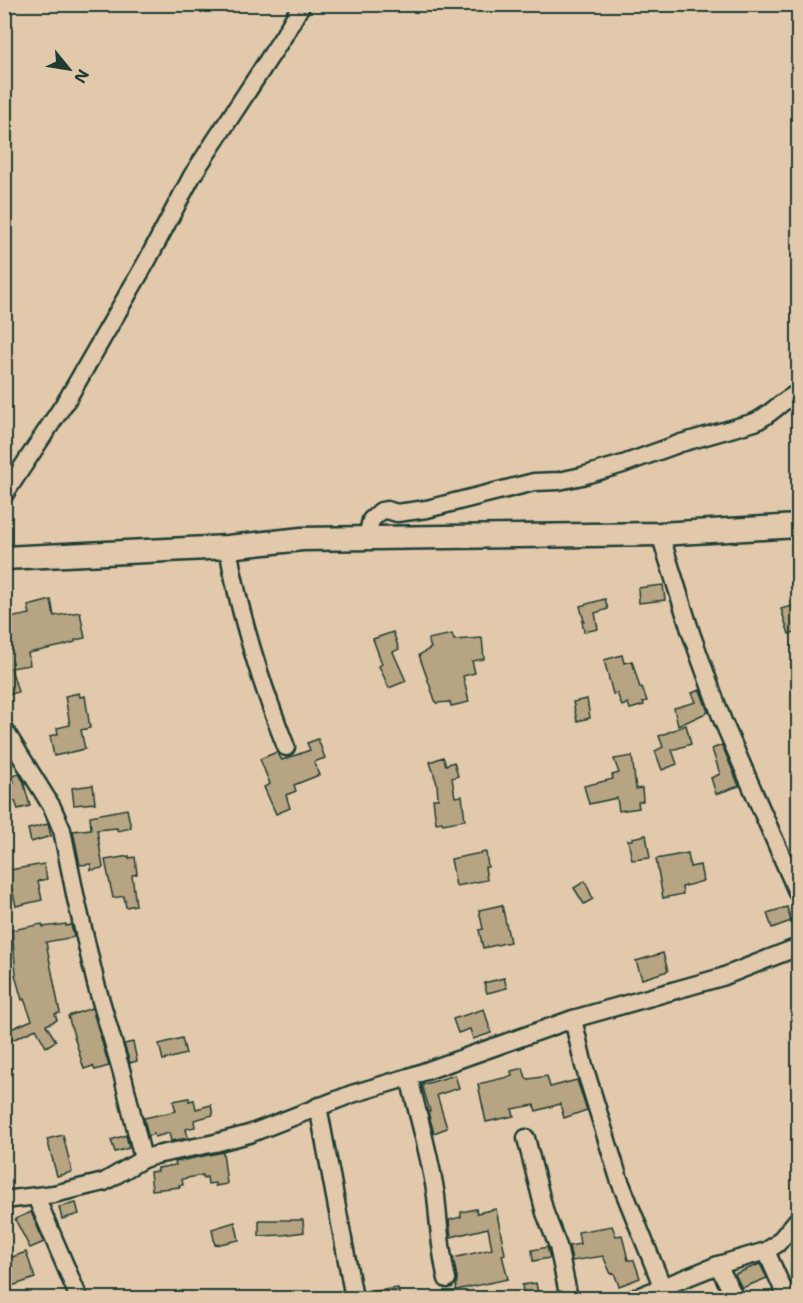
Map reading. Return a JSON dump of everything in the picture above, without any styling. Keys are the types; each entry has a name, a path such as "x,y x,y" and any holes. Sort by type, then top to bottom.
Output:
{"main road":[{"path":"4,558 228,547 302,539 660,534 798,526"}],"street":[{"path":"4,495 68,398 147,261 192,176 302,4"},
{"path":"368,537 371,520 381,511 397,513 427,509 534,482 566,480 598,472 681,442 755,422 766,417 798,393"},
{"path":"660,534 691,633 722,719 798,894"},
{"path":"228,547 232,572 267,699 286,747"},
{"path":"4,729 52,807 62,830 96,984 122,1073 142,1160"},
{"path":"7,1197 36,1197 104,1182 142,1160 249,1134 318,1106 409,1077 573,1018 722,977 798,947"},
{"path":"573,1018 584,1066 618,1179 665,1293"},
{"path":"409,1077 433,1178 442,1260 447,1279"},
{"path":"318,1106 354,1299"},
{"path":"526,1138 545,1213 558,1246 569,1299"},
{"path":"36,1197 79,1299"},
{"path":"635,1299 665,1293 718,1265 766,1251 777,1244 798,1219"},
{"path":"766,1251 787,1299"},
{"path":"718,1265 735,1299"}],"building":[{"path":"663,585 665,600 639,603 638,588"},
{"path":"605,599 608,609 595,613 598,629 584,632 580,606"},
{"path":"51,600 54,616 80,612 85,638 62,646 28,653 30,665 11,668 18,692 4,696 4,619 30,614 28,606"},
{"path":"796,605 798,631 789,634 781,609"},
{"path":"393,632 399,649 393,652 406,681 389,688 379,666 382,664 373,639"},
{"path":"452,634 454,640 482,638 484,659 472,661 475,673 463,676 469,702 451,706 450,702 436,703 419,655 431,648 428,639"},
{"path":"622,655 624,663 632,661 640,688 642,687 647,701 643,702 644,705 630,709 628,703 622,706 617,693 613,694 604,660"},
{"path":"700,690 708,712 678,726 674,708 696,702 692,693"},
{"path":"79,693 80,697 85,696 90,728 81,730 85,749 54,756 50,736 58,734 57,728 70,725 65,696"},
{"path":"587,699 590,718 577,721 573,702"},
{"path":"686,725 691,744 672,750 677,764 662,770 655,751 663,747 659,736"},
{"path":"318,739 325,758 314,762 319,775 294,785 296,791 286,795 290,808 276,814 264,787 270,784 260,759 277,752 282,760 310,750 307,743"},
{"path":"722,745 739,786 716,794 711,778 720,774 712,749"},
{"path":"632,756 636,789 642,788 643,801 638,802 639,808 619,811 617,798 589,804 584,786 613,779 612,775 619,773 614,759"},
{"path":"443,757 446,765 454,762 458,776 452,778 455,797 462,796 465,820 443,824 442,822 436,823 433,799 438,799 437,784 430,762"},
{"path":"19,774 25,784 30,806 18,809 15,801 4,804 4,784 14,782 12,776"},
{"path":"93,785 95,803 74,805 72,788"},
{"path":"127,809 131,828 117,831 117,828 97,830 103,868 91,870 91,864 80,865 73,831 91,829 90,816"},
{"path":"48,824 51,836 31,842 28,829"},
{"path":"646,835 650,858 632,860 628,840"},
{"path":"486,852 487,880 456,886 451,859"},
{"path":"688,853 690,867 700,865 703,881 682,887 683,894 663,898 656,859"},
{"path":"129,856 129,858 135,857 137,874 132,875 136,905 126,907 124,896 113,898 105,860"},
{"path":"44,864 47,879 38,881 42,900 16,906 12,889 4,890 4,871"},
{"path":"585,881 593,899 584,904 574,888"},
{"path":"502,905 510,942 483,948 479,930 483,929 479,910"},
{"path":"787,907 791,921 772,928 767,913"},
{"path":"42,924 43,927 71,925 74,937 46,942 60,1013 55,1014 57,1020 46,1025 56,1041 46,1047 36,1029 10,1041 6,1031 32,1020 24,999 22,1000 15,975 12,930"},
{"path":"663,953 668,971 642,979 636,961"},
{"path":"504,978 507,988 487,993 484,983"},
{"path":"92,1008 109,1066 95,1070 93,1066 84,1069 68,1016"},
{"path":"484,1009 491,1033 473,1039 470,1029 458,1033 453,1019"},
{"path":"182,1038 186,1054 163,1060 159,1044"},
{"path":"133,1042 137,1061 130,1063 124,1044"},
{"path":"523,1068 526,1078 529,1079 547,1076 550,1087 577,1080 587,1110 564,1118 560,1104 536,1111 534,1105 512,1109 514,1116 486,1122 478,1084 512,1076 511,1071"},
{"path":"455,1075 459,1088 437,1095 447,1128 434,1133 422,1085"},
{"path":"189,1098 189,1101 194,1100 196,1109 211,1105 213,1115 194,1120 195,1127 186,1129 188,1138 171,1141 169,1133 155,1137 154,1134 148,1136 144,1118 176,1111 173,1101"},
{"path":"63,1135 72,1172 57,1176 47,1139"},
{"path":"126,1135 129,1148 115,1152 111,1140"},
{"path":"223,1152 227,1184 215,1186 215,1183 208,1184 207,1177 203,1178 203,1175 182,1179 183,1185 179,1185 180,1187 152,1190 150,1172 176,1165 175,1162"},
{"path":"76,1203 79,1214 62,1219 59,1207"},
{"path":"476,1209 477,1213 496,1209 505,1254 502,1255 508,1279 456,1290 457,1277 453,1258 492,1249 488,1228 451,1237 449,1220 461,1217 461,1212"},
{"path":"31,1212 44,1242 30,1248 15,1219"},
{"path":"259,1220 303,1220 304,1232 259,1236"},
{"path":"235,1222 239,1240 215,1245 212,1229"},
{"path":"612,1226 616,1236 622,1235 628,1260 634,1260 640,1278 619,1286 603,1256 572,1261 569,1246 580,1244 578,1232"},
{"path":"547,1247 550,1258 533,1261 532,1250"},
{"path":"26,1252 35,1278 9,1287 4,1274 4,1260"},
{"path":"760,1264 767,1278 742,1288 735,1274"},
{"path":"536,1283 538,1293 534,1294 534,1299 524,1299 522,1285"},
{"path":"398,1288 400,1299 368,1299 368,1292"}]}
